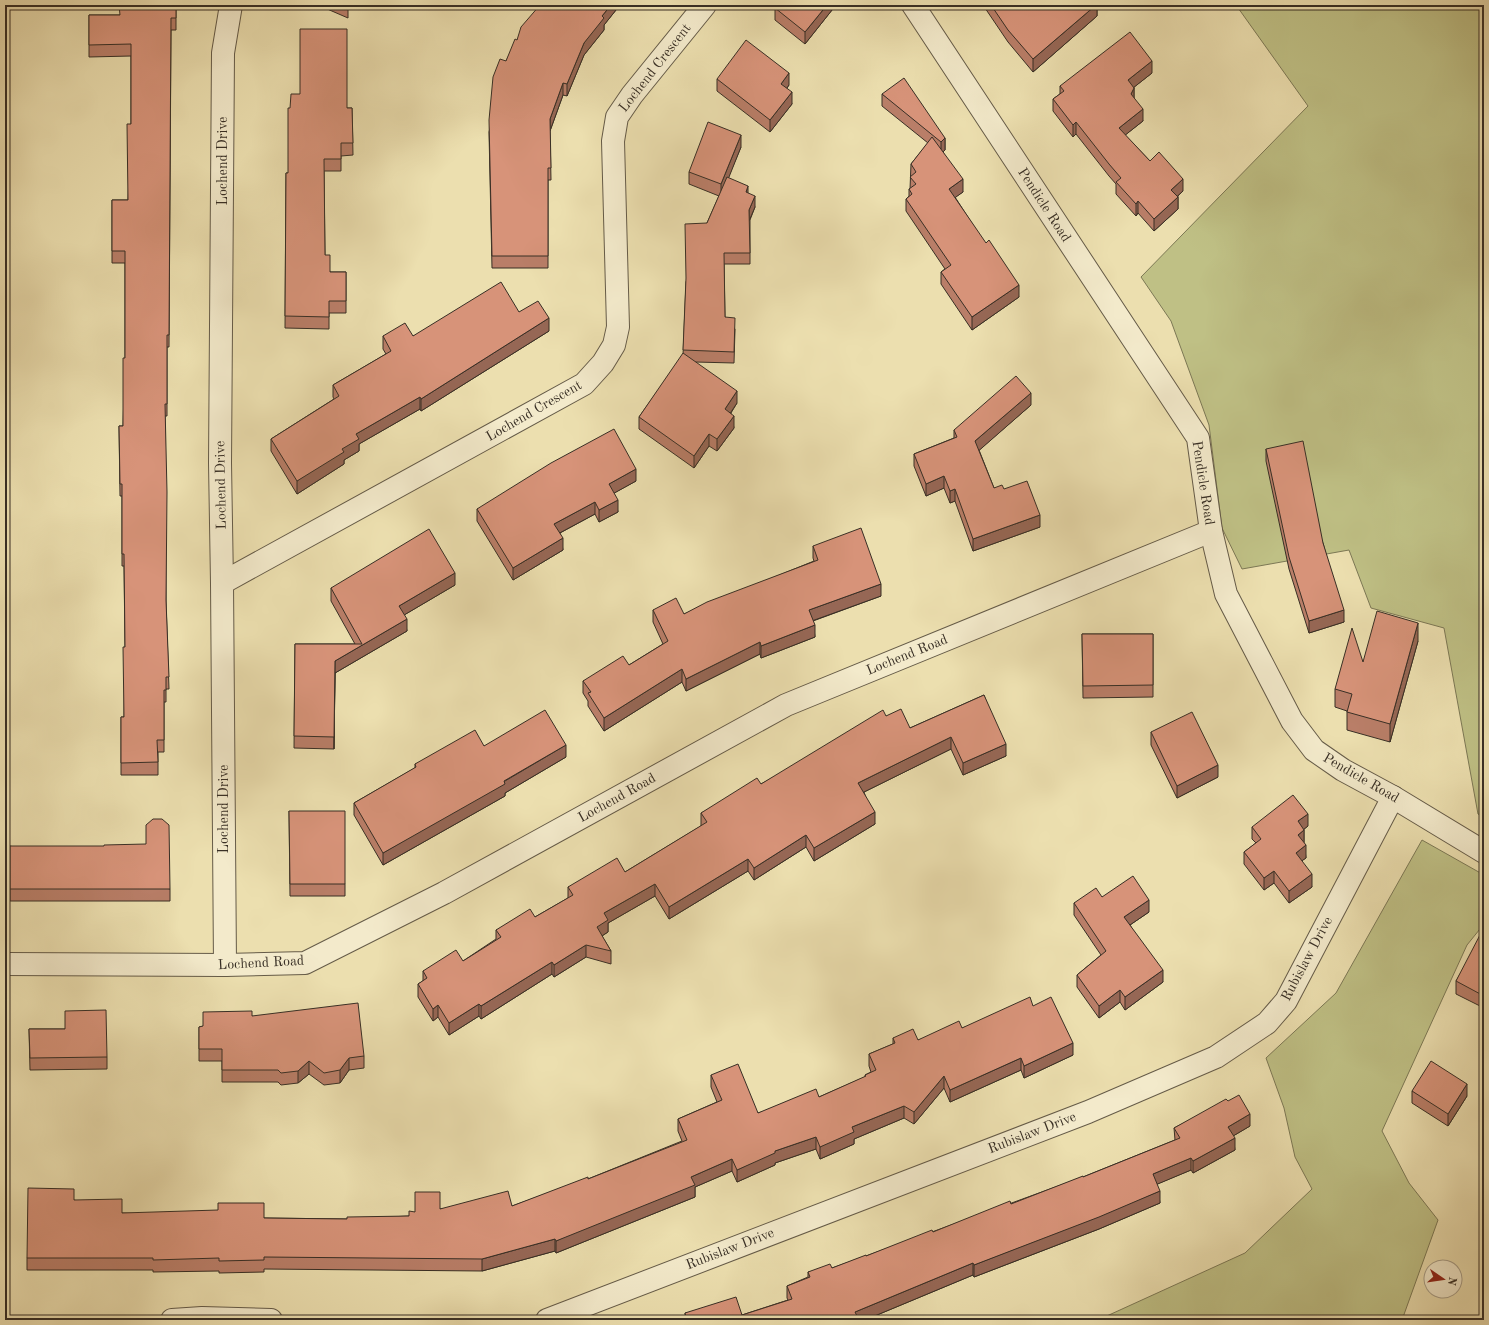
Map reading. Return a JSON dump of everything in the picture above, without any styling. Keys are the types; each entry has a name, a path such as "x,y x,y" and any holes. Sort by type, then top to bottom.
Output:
{"street":[{"name":"Lochend Drive","path":"225,965 220,463 223,53 231,5"},
{"name":"Lochend Crescent","path":"222,583 584,384 603,364 614,345 618,327 613,141 617,117 632,95 705,5"},
{"name":"Pendicle Road","path":"913,5 1198,438 1211,531 1226,594 1292,721 1314,750 1343,770 1393,797 1484,852"},
{"name":"Lochend Road","path":"5,964 225,965 305,963 444,893 786,705 1211,531"},
{"name":"Rubislaw Drive","path":"547,1320 1088,1112 1216,1056 1267,1023 1286,1001 1393,797"},
{"path":"172,1320 202,1318 271,1320"}],"green space":[{"path":"1236,5 1484,5 1484,817 1478,814 1444,628 1371,608 1349,550 1242,569 1222,528 1209,425 1171,321 1141,277 1308,106"},
{"path":"1422,840 1484,875 1484,924 1467,945 1382,1131 1409,1183 1438,1220 1402,1320 1098,1320 1245,1253 1312,1189 1295,1157 1284,1108 1266,1058 1336,993"}],"building":[{"path":"119,5 176,5 176,18 171,18 169,335 167,335 167,404 165,404 167,492 166,600 169,677 166,677 166,690 164,690 164,740 157,740 158,762 121,763 121,717 124,717 123,647 125,647 124,554 122,554 122,484 120,484 119,426 123,426 123,358 125,358 125,251 112,251 112,200 128,200 127,124 131,124 131,44 89,45 89,15 120,15"},
{"path":"540,5 611,5 602,16 604,18 584,43 567,84 563,83 550,119 551,168 548,168 548,256 492,256 489,120 493,77 500,59 506,61 515,39 517,40 521,27"},
{"path":"777,5 827,5 805,32 775,8"},
{"path":"991,5 1096,5 1033,59 1008,30"},
{"path":"300,29 347,29 347,108 352,108 353,143 341,143 341,159 324,159 325,255 330,255 330,272 346,272 346,301 329,301 329,317 285,316 288,108 290,108 291,94 300,94"},
{"path":"1130,32 1152,61 1128,80 1134,88 1131,94 1143,109 1119,128 1150,161 1159,152 1183,179 1171,190 1178,197 1154,219 1138,201 1136,204 1116,182 1121,178 1076,122 1073,125 1053,99 1064,91 1060,86"},
{"path":"746,40 789,73 781,84 792,92 770,120 717,79"},
{"path":"904,78 945,138 941,142 882,94"},
{"path":"708,122 741,135 721,184 689,172"},
{"path":"932,137 963,179 949,189 986,243 989,240 1019,285 972,317 941,272 951,265 906,199 912,194 909,189 916,184 910,177 916,172 911,164"},
{"path":"727,177 748,186 746,192 755,196 749,210 750,253 724,253 725,317 735,318 734,352 683,350 686,278 685,224 707,223"},
{"path":"501,282 519,312 538,301 549,318 421,399 420,397 356,434 359,439 342,449 344,452 297,481 271,439 339,396 333,385 391,351 383,336 405,323 413,336"},
{"path":"683,353 737,391 725,409 734,416 717,439 709,434 694,456 639,417"},
{"path":"1016,376 1031,393 975,441 994,488 1002,485 1004,489 1027,481 1040,515 973,539 955,489 950,491 944,476 926,484 914,454 957,437 954,430"},
{"path":"614,429 636,469 609,484 618,500 599,510 595,502 554,524 563,538 513,568 477,509 551,463"},
{"path":"1303,441 1323,543 1344,610 1309,621 1289,557 1266,449"},
{"path":"861,528 881,584 809,610 815,625 761,646 760,642 686,679 682,669 604,718 588,693 591,692 583,681 623,656 629,665 668,641 653,610 676,598 684,614 707,602 818,560 813,546"},
{"path":"429,529 455,573 399,606 407,619 335,661 334,737 294,736 295,644 362,644 331,588"},
{"path":"1377,611 1418,623 1390,724 1347,712 1352,694 1335,689 1352,628 1363,662"},
{"path":"1082,634 1153,634 1153,685 1083,686"},
{"path":"984,695 1006,744 963,763 951,737 858,783 875,812 814,848 806,835 754,868 748,859 669,907 655,884 604,913 608,920 597,927 611,951 586,945 554,965 552,962 481,1006 479,1004 449,1023 438,1005 433,1009 418,984 427,978 423,971 456,950 463,961 501,937 496,930 530,909 535,917 573,895 568,887 617,858 625,872 707,822 701,813 757,778 761,784 883,710 886,716 901,709 910,728"},
{"path":"545,710 566,745 504,781 505,784 383,853 354,803 416,767 415,764 475,730 484,746"},
{"path":"1192,712 1218,765 1177,786 1151,732"},
{"path":"1293,795 1308,814 1298,821 1304,830 1298,835 1306,845 1296,853 1312,874 1289,891 1274,871 1264,878 1244,852 1261,839 1252,827"},
{"path":"289,811 345,811 345,884 290,884"},
{"path":"153,819 162,819 169,825 170,889 10,889 10,846 104,846 146,844 146,825"},
{"path":"1133,876 1149,900 1124,917 1163,970 1125,997 1120,990 1099,1006 1077,975 1106,951 1074,903 1096,888 1102,897"},
{"path":"1481,933 1484,934 1484,996 1456,981"},
{"path":"1030,997 1033,1006 1051,997 1073,1043 1024,1066 1021,1058 950,1090 944,1076 914,1112 904,1106 852,1127 854,1132 820,1147 816,1137 775,1151 775,1153 737,1170 732,1159 691,1177 695,1185 556,1241 555,1239 482,1259 264,1257 264,1260 219,1261 219,1258 153,1260 153,1258 27,1258 28,1188 74,1189 74,1200 122,1199 122,1213 218,1210 218,1203 264,1203 264,1218 347,1219 347,1217 409,1216 409,1211 415,1212 415,1192 440,1192 440,1209 508,1191 512,1206 588,1177 588,1179 687,1140 678,1119 722,1100 711,1075 738,1064 758,1113 816,1089 819,1097 866,1076 865,1075 876,1070 869,1054 895,1043 893,1038 913,1029 918,1040 959,1021 962,1028"},
{"path":"358,1003 364,1056 349,1058 340,1070 324,1073 309,1061 298,1071 281,1073 278,1070 222,1070 222,1049 199,1049 199,1027 203,1026 203,1012 252,1011 252,1016"},
{"path":"106,1010 107,1057 30,1058 29,1029 65,1029 65,1011"},
{"path":"1431,1061 1467,1084 1448,1114 1412,1091"},
{"path":"1239,1095 1250,1114 1228,1127 1235,1138 1193,1161 1191,1158 1153,1174 1160,1191 1099,1217 974,1265 973,1263 855,1312 857,1316 847,1320 687,1320 685,1313 736,1297 742,1315 792,1299 787,1286 810,1277 808,1272 830,1264 832,1268 932,1230 933,1232 1010,1201 1011,1204 1180,1138 1174,1128 1226,1099 1228,1101"},
{"path":"5,1257 8,1262 5,1264"}]}
